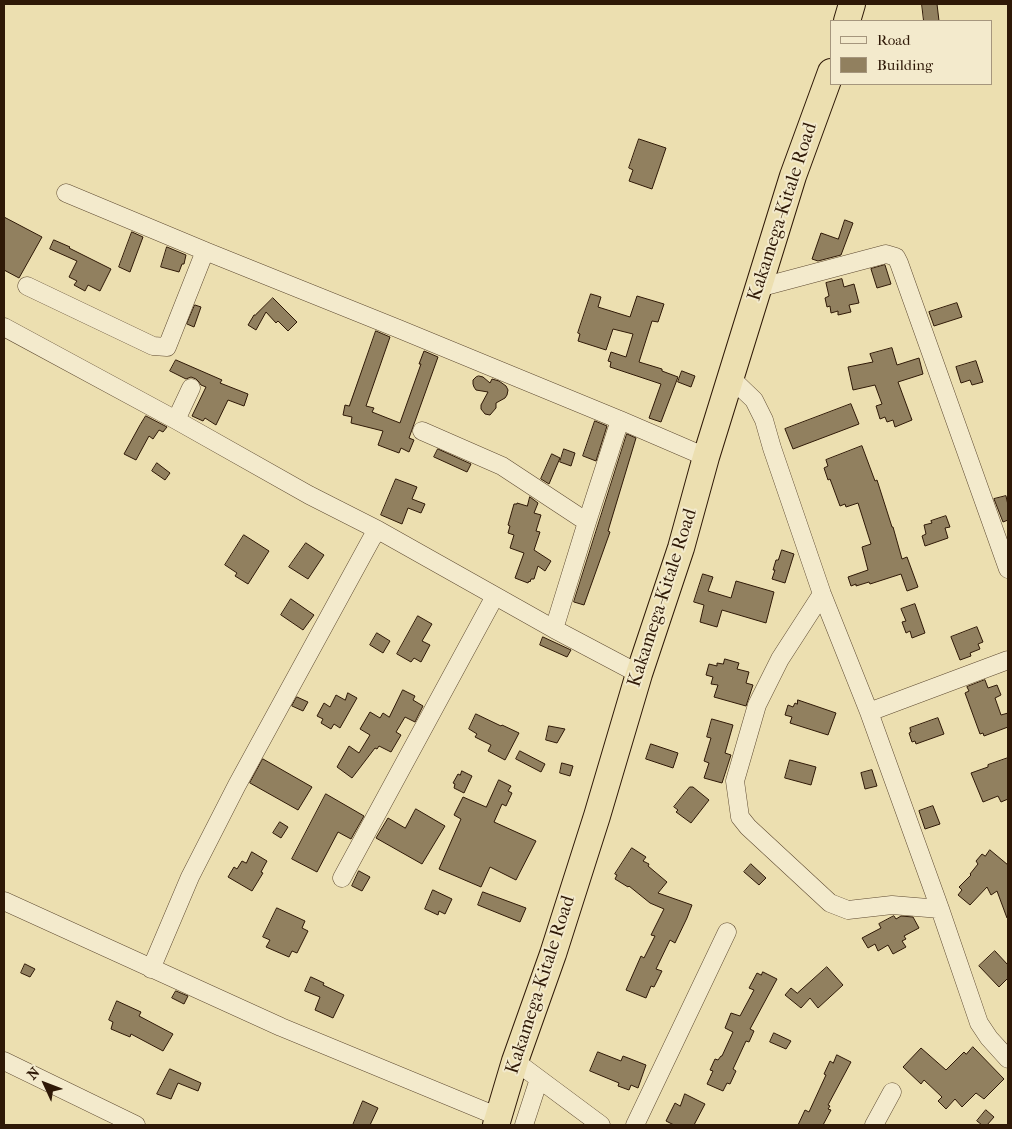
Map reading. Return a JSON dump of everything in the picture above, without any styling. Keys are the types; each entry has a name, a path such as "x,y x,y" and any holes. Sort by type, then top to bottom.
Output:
{"highway":[{"path":"847,20 852,4"},
{"name":"Kakamega-Kitale Road","path":"497,1121 515,1061 556,944 597,816 793,176 830,75"}],"street":[{"path":"66,194 381,321 706,457"},
{"path":"27,286 153,346 167,347 206,251"},
{"path":"758,288 886,254 896,257 1008,568"},
{"path":"4,327 639,674"},
{"path":"731,378 754,400 764,420 822,594 869,712 979,1023 989,1038 1008,1058"},
{"path":"176,420 191,388"},
{"path":"554,629 620,420"},
{"path":"422,432 502,466 587,522"},
{"path":"151,969 190,877 232,794 378,530"},
{"path":"822,594 780,659 757,705 735,781 740,817 748,827 830,903 848,910 892,905 940,909"},
{"path":"342,878 494,596"},
{"path":"869,712 1008,660"},
{"path":"4,901 151,969 173,977 281,1027 497,1121"},
{"path":"635,1125 727,932"},
{"path":"4,1061 136,1125"},
{"path":"515,1061 601,1125"},
{"path":"524,1125 539,1079"},
{"path":"874,1125 892,1092"}],"building":[{"path":"922,4 937,4 939,20 924,20"},
{"path":"639,139 666,148 652,189 629,181 633,170 629,168"},
{"path":"4,217 42,237 19,278 4,270"},
{"path":"845,220 853,223 841,255 818,261 812,259 821,233 838,239"},
{"path":"132,232 143,237 130,272 119,267"},
{"path":"54,240 111,269 100,291 88,285 85,291 74,285 77,281 69,277 77,261 50,249"},
{"path":"167,247 186,255 184,264 182,264 179,272 161,267"},
{"path":"885,265 891,284 877,288 871,269"},
{"path":"842,279 844,287 854,284 859,303 849,305 851,312 838,315 838,311 831,313 830,306 827,307 825,298 829,296 826,283"},
{"path":"591,294 601,297 598,307 630,317 637,296 664,304 658,322 652,321 639,362 662,369 662,371 678,377 661,422 649,418 661,384 610,367 611,362 608,361 611,352 626,357 633,334 613,329 606,350 578,341 580,334 578,333"},
{"path":"273,298 297,322 288,331 278,321 276,323 266,312 256,330 248,325 254,315"},
{"path":"957,303 962,317 934,326 929,312"},
{"path":"195,305 201,307 194,327 187,324"},
{"path":"376,331 390,337 366,406 374,408 372,412 400,423 424,351 438,357 409,438 414,440 409,452 401,448 399,453 378,445 383,431 351,423 352,417 343,415 345,405 349,406"},
{"path":"892,348 897,365 919,358 923,374 898,382 912,420 895,427 893,420 887,422 885,417 880,419 876,406 882,404 875,385 853,390 848,367 873,362 870,354"},
{"path":"176,360 222,380 220,383 248,394 244,406 228,400 216,425 205,418 203,421 192,416 206,387 201,385 196,379 191,377 186,379 170,371"},
{"path":"976,361 983,382 972,385 970,380 961,383 956,367"},
{"path":"682,371 695,376 691,387 678,382"},
{"path":"479,376 490,383 492,379 499,381 508,390 505,398 496,403 496,408 490,415 485,414 481,409 481,405 488,392 476,390 473,384 473,380"},
{"path":"851,404 859,424 793,449 785,429"},
{"path":"146,416 167,427 163,432 159,430 153,439 149,436 136,460 124,454"},
{"path":"595,421 607,426 596,461 583,456"},
{"path":"627,434 636,438 608,531 610,532 584,605 574,602"},
{"path":"862,446 875,481 877,480 902,559 907,557 918,587 907,591 901,574 870,584 869,582 856,586 856,584 851,586 848,577 868,570 862,547 871,544 858,503 846,507 845,504 840,506 824,468 828,466 826,460"},
{"path":"438,449 471,464 467,472 434,457"},
{"path":"564,449 575,453 571,466 560,462"},
{"path":"552,454 560,458 549,484 541,479"},
{"path":"157,463 170,473 165,480 152,471"},
{"path":"396,479 417,487 412,499 425,504 421,513 408,508 402,524 381,515"},
{"path":"1006,496 1008,520 1003,522 994,499"},
{"path":"530,497 538,503 534,513 541,515 536,531 540,532 534,550 551,561 545,571 538,566 534,579 531,579 528,583 515,578 524,553 510,548 514,535 508,533 510,526 508,525 514,504 527,506"},
{"path":"946,516 950,527 945,528 948,538 925,546 922,536 926,534 924,525"},
{"path":"244,535 269,551 248,584 235,576 237,573 225,565"},
{"path":"306,543 324,555 308,579 289,567"},
{"path":"782,550 794,554 785,583 772,579 776,560 778,560"},
{"path":"703,574 713,577 708,591 731,598 736,581 774,592 766,623 722,610 717,627 700,622 704,605 694,602"},
{"path":"291,599 314,615 303,630 281,615"},
{"path":"915,604 925,633 912,638 910,631 906,633 902,622 906,621 901,609"},
{"path":"418,616 432,624 422,641 430,645 421,662 414,658 411,662 397,654"},
{"path":"977,627 983,642 978,644 980,649 970,653 971,656 960,660 951,637"},
{"path":"377,633 390,641 383,653 370,645"},
{"path":"543,637 571,650 567,657 540,645"},
{"path":"725,659 739,663 737,669 749,672 746,683 753,685 746,706 714,697 718,685 711,684 713,677 706,675 709,664 717,666 717,663 723,664"},
{"path":"985,680 988,688 997,685 1001,695 995,698 1001,715 1008,713 1008,727 984,736 983,733 980,734 965,693 969,691 967,687"},
{"path":"403,690 415,696 413,700 423,706 415,722 405,717 396,732 401,735 391,752 379,746 377,749 375,748 352,778 337,767 349,746 359,753 370,735 360,729 370,712 380,718 383,713 389,717"},
{"path":"348,693 357,698 340,728 334,724 331,729 321,723 323,719 317,716 324,703 330,707 336,695 345,700"},
{"path":"297,697 308,702 303,711 292,706"},
{"path":"798,700 836,713 828,735 790,723 792,717 785,715 788,705 793,707 795,703 797,704"},
{"path":"476,714 519,733 505,760 488,751 491,745 475,737 477,734 469,729"},
{"path":"938,718 944,734 916,744 915,741 912,742 909,733 911,732 910,728"},
{"path":"712,719 733,725 725,753 731,755 722,783 704,778 709,763 704,761 711,738 707,737"},
{"path":"549,726 565,729 557,743 546,740"},
{"path":"651,744 678,753 673,768 646,759"},
{"path":"520,751 545,764 541,772 516,759"},
{"path":"1008,758 1008,799 1001,802 998,796 983,802 971,773"},
{"path":"263,759 312,787 298,810 250,783"},
{"path":"790,760 816,767 811,785 785,778"},
{"path":"562,763 573,766 570,776 560,773"},
{"path":"872,770 877,786 865,789 861,773"},
{"path":"462,771 472,776 464,793 454,788 455,784 453,783"},
{"path":"499,780 511,786 508,791 512,793 506,806 502,804 494,822 536,841 516,880 490,867 481,887 439,869 461,819 454,815 463,797 486,807"},
{"path":"690,787 693,787 709,800 691,823 676,812 678,810 674,807"},
{"path":"326,794 364,816 351,839 338,832 317,872 292,859"},
{"path":"933,806 940,824 925,829 919,811"},
{"path":"416,809 445,826 422,864 376,838 388,818 405,828"},
{"path":"280,822 288,827 281,838 273,833"},
{"path":"632,848 646,857 643,861 649,864 648,866 667,882 658,893 692,905 675,943 670,940 656,969 662,971 654,987 651,986 646,998 626,990 641,956 644,958 655,936 651,935 664,909 650,903 629,886 615,879 617,875 615,874"},
{"path":"990,850 1008,865 1008,918 997,891 991,895 987,887 970,905 958,895 962,890 959,887 971,875 978,864 976,861 982,854 985,856"},
{"path":"252,852 267,861 261,872 263,873 252,891 228,877 234,867 237,869 242,861 246,863"},
{"path":"751,864 766,878 759,885 744,872"},
{"path":"359,871 370,877 362,891 352,886"},
{"path":"433,890 452,899 445,914 439,911 438,915 425,909"},
{"path":"483,892 526,908 520,922 478,905"},
{"path":"277,908 305,921 302,928 308,931 297,953 292,951 289,957 266,947 270,940 263,937"},
{"path":"894,916 896,919 901,916 913,917 919,928 904,936 906,939 902,941 906,947 893,954 888,945 878,951 875,944 868,948 862,938 881,928 879,924"},
{"path":"995,951 1008,965 1008,978 999,987 979,966"},
{"path":"25,964 35,969 30,977 21,973"},
{"path":"827,967 843,985 818,1008 810,998 801,1008 785,995 791,988 797,993"},
{"path":"763,972 777,979 750,1029 754,1031 749,1042 746,1041 733,1069 736,1071 730,1084 727,1083 723,1091 707,1084 713,1071 710,1070 715,1059 718,1060 722,1056 733,1032 725,1028 731,1013 740,1016 754,990 749,988 757,973 761,975"},
{"path":"311,977 344,995 333,1018 315,1010 320,997 305,991"},
{"path":"176,991 188,996 184,1004 172,998"},
{"path":"117,1001 141,1012 139,1016 173,1034 163,1051 131,1034 130,1037 111,1029 113,1022 109,1020"},
{"path":"774,1033 791,1041 786,1049 770,1042"},
{"path":"973,1047 1004,1079 984,1099 976,1093 962,1107 955,1099 946,1109 938,1101 942,1097 924,1080 921,1084 903,1067 921,1048 946,1070 964,1052 966,1054"},
{"path":"598,1052 621,1061 623,1056 646,1065 638,1088 631,1085 629,1090 618,1086 619,1083 590,1071"},
{"path":"837,1055 851,1062 828,1105 830,1106 828,1109 831,1110 823,1125 798,1125 805,1110 809,1112 826,1075 824,1074 830,1061 833,1063"},
{"path":"170,1069 201,1083 198,1091 178,1083 171,1099 157,1094"},
{"path":"685,1094 705,1104 694,1125 674,1125 666,1121 675,1103 680,1106"},
{"path":"363,1101 378,1108 370,1125 353,1125"},
{"path":"986,1110 994,1117 987,1125 982,1125 977,1121"}]}
